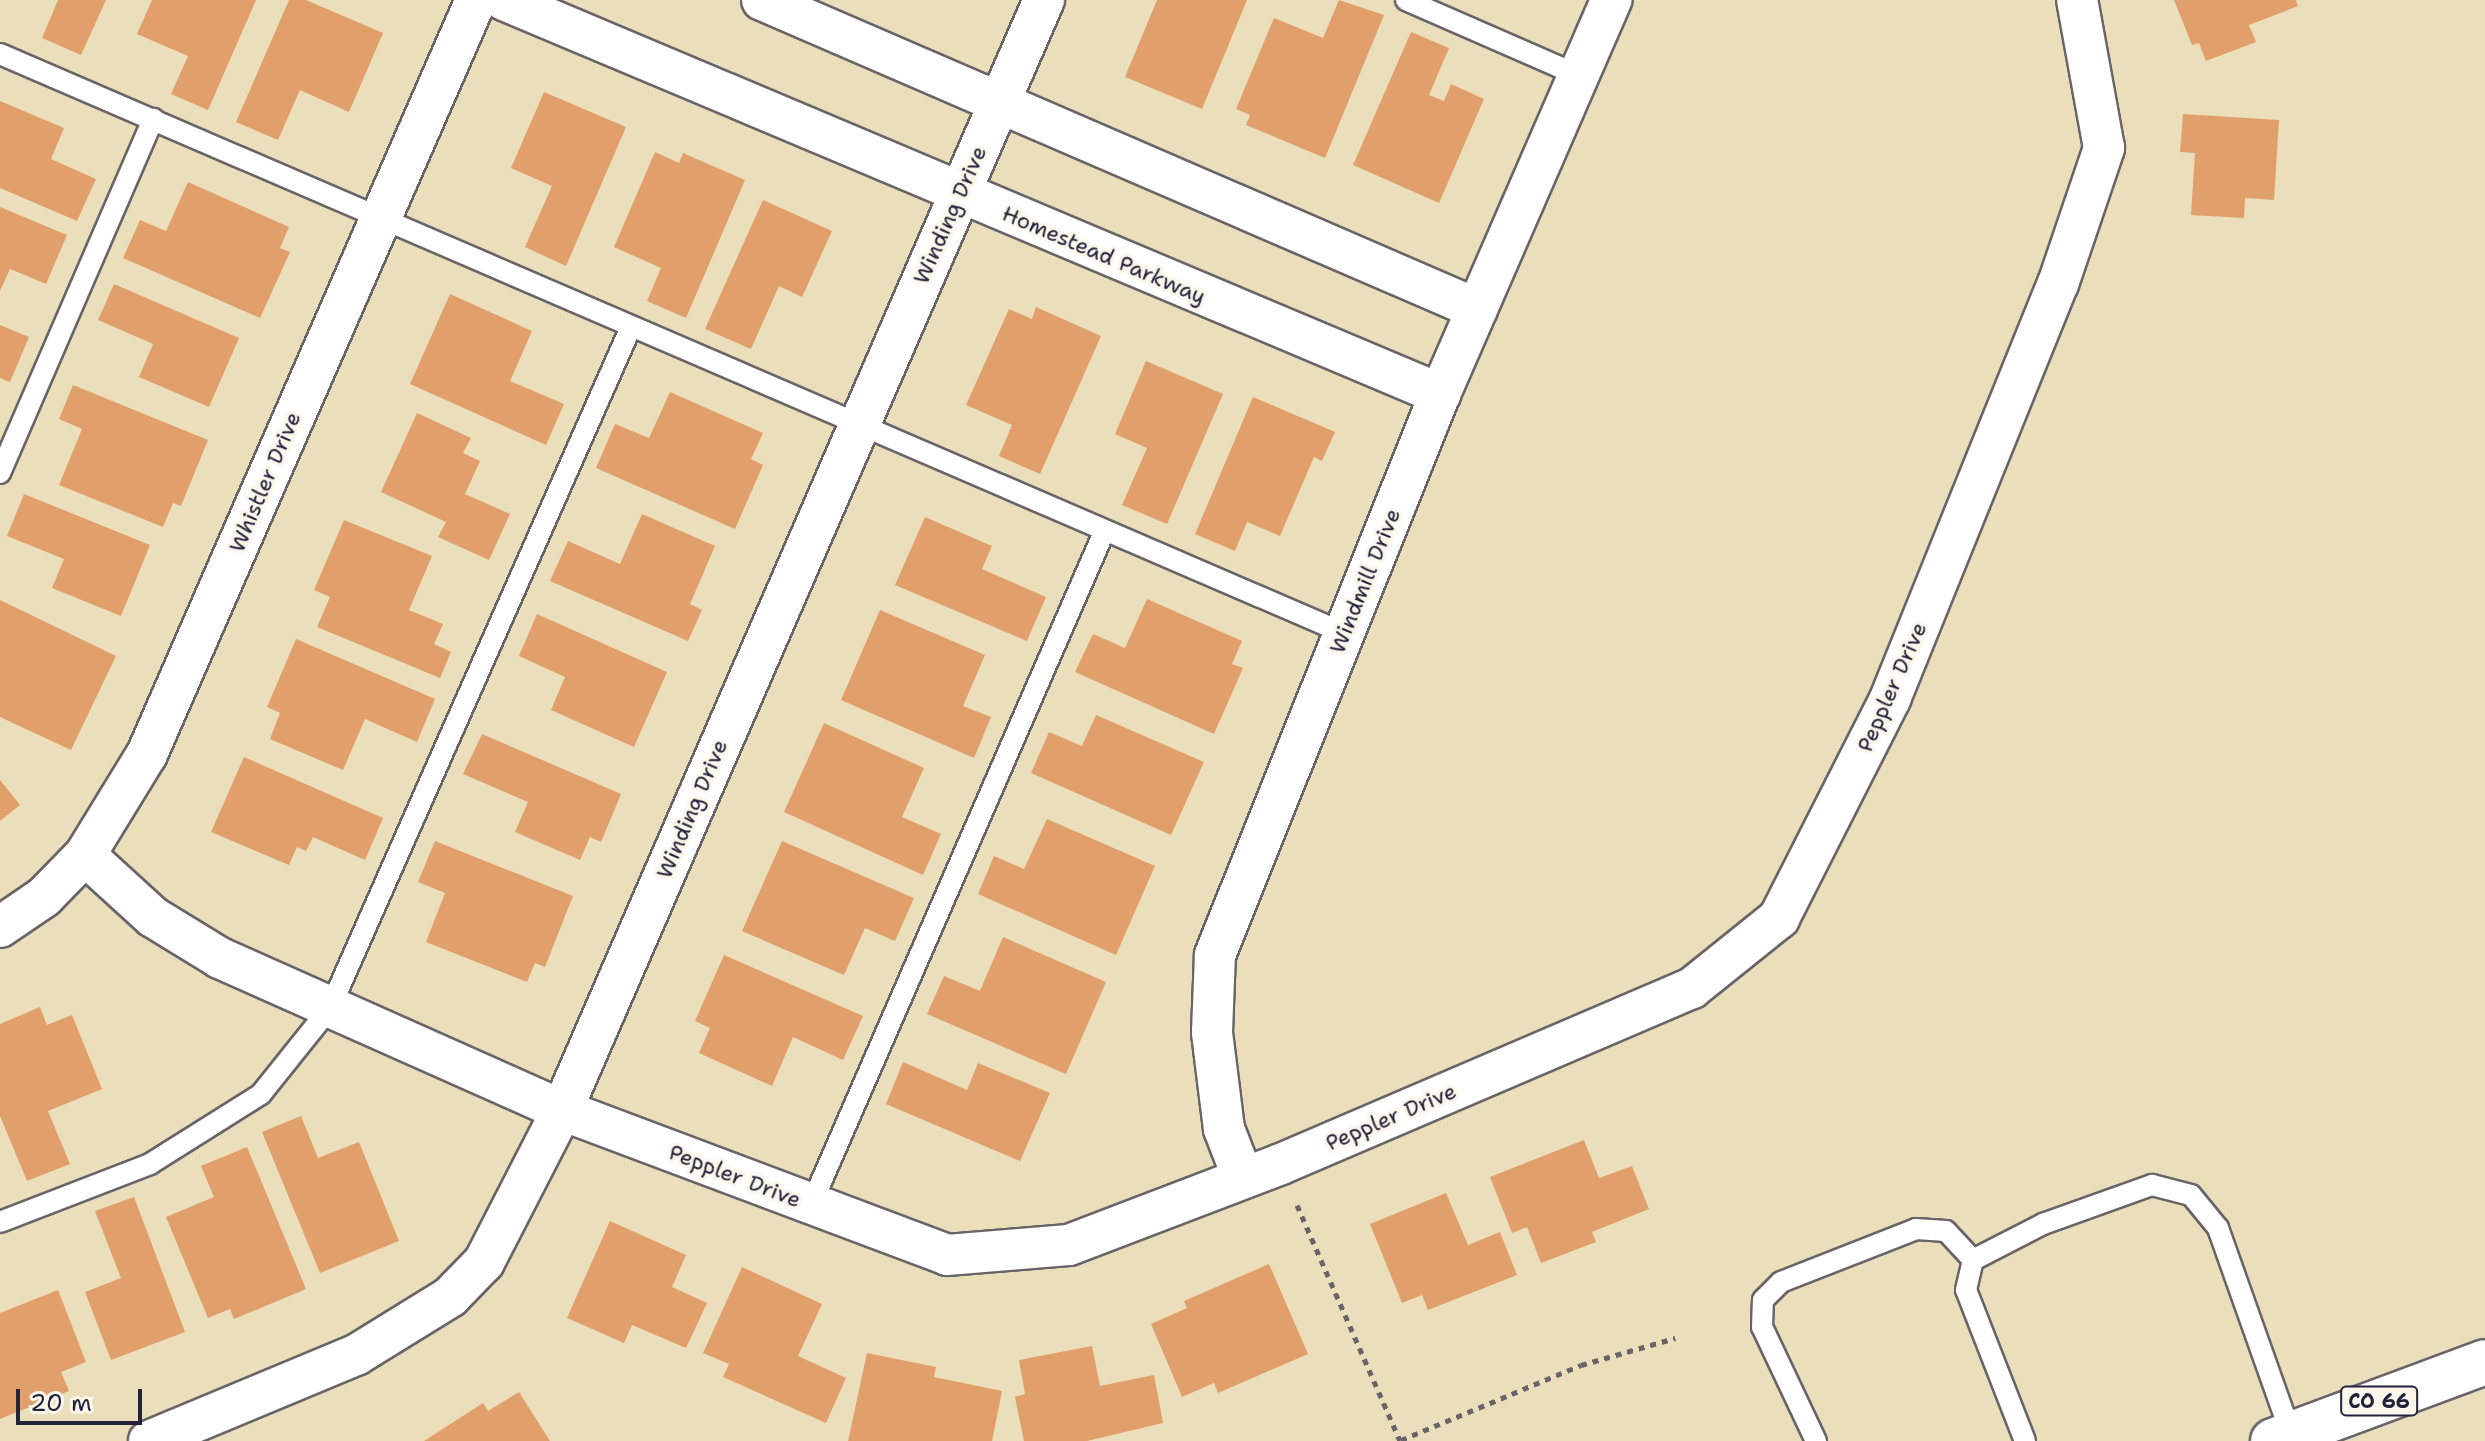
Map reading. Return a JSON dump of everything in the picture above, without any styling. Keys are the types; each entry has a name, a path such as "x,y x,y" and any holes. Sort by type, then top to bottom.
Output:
{"main road":[{"name":"CO 66","path":"2282,1438 2485,1362"}],"street":[{"name":"Whistler Drive","path":"0,927 44,897 85,855 147,754 476,0"},
{"name":"Homestead Parkway","path":"504,0 1440,394"},
{"path":"762,0 1477,309"},
{"name":"Winding Drive","path":"149,1441 356,1355 450,1297 484,1262 562,1110 1044,0"},
{"name":"Windmill Drive","path":"1243,1178 1224,1129 1212,1032 1215,955 1440,394 1611,0"},
{"name":"Peppler Drive","path":"85,855 181,937 330,1008 562,1110 947,1255 1069,1245 1243,1178 1692,988 1779,918 1890,699 2058,284 2104,148 2077,0"}],"lane":[{"path":"1406,0 1578,75"},
{"path":"0,54 383,217 630,329 1344,633"},
{"path":"0,473 153,119"},
{"path":"0,1222 150,1164 261,1094 330,1008 630,329"},
{"path":"811,1205 1104,532"},
{"path":"2025,1441 1966,1290 1973,1260 2043,1224 2152,1185 2191,1195 2218,1228 2282,1438"},
{"path":"1816,1441 1762,1327 1763,1300 1781,1282 1916,1229 1946,1231 1973,1260"}],"path":[{"path":"1297,1205 1400,1441 1581,1365 1675,1338"}],"building":[{"path":"58,0 106,0 81,55 42,38"},
{"path":"152,0 256,0 208,110 171,94 188,56 137,34"},
{"path":"289,0 306,0 383,33 349,112 300,90 278,140 236,122"},
{"path":"1157,0 1247,0 1202,109 1125,77"},
{"path":"1339,0 1384,15 1325,158 1246,125 1250,115 1236,109 1274,18 1323,38"},
{"path":"2174,0 2296,0 2298,6 2249,25 2256,42 2206,61 2199,43 2192,45"},
{"path":"1411,32 1449,48 1429,95 1444,101 1451,84 1484,99 1439,203 1353,165"},
{"path":"544,92 626,127 566,266 525,247 552,186 511,168"},
{"path":"0,101 64,128 51,159 96,179 77,221 0,188"},
{"path":"2183,114 2279,120 2274,200 2245,198 2244,218 2191,215 2195,153 2180,152"},
{"path":"655,152 679,163 683,153 745,180 686,318 647,301 661,268 614,247"},
{"path":"188,182 289,227 280,248 290,252 260,318 123,258 140,220 166,231"},
{"path":"763,200 832,231 802,297 779,286 751,349 705,329"},
{"path":"0,207 67,235 46,284 10,269 0,291"},
{"path":"114,284 239,338 209,407 139,377 153,344 98,320"},
{"path":"450,294 532,331 510,381 564,404 546,445 410,384"},
{"path":"1036,307 1101,336 1040,474 999,456 1012,425 966,405 1009,309 1032,319"},
{"path":"0,325 29,337 10,382 0,378"},
{"path":"1146,361 1223,394 1167,524 1122,505 1147,448 1115,434"},
{"path":"73,385 208,440 181,506 173,503 163,527 59,485 82,429 59,419"},
{"path":"670,392 763,433 751,459 763,465 735,529 596,468 615,424 649,438"},
{"path":"1253,397 1335,432 1322,461 1314,457 1280,536 1247,522 1235,551 1195,534"},
{"path":"417,413 471,438 463,453 480,461 465,494 510,514 489,560 438,537 446,522 381,492"},
{"path":"24,494 150,545 121,616 52,588 64,559 7,536"},
{"path":"642,514 715,546 690,604 702,610 688,641 550,581 568,541 620,564"},
{"path":"925,517 992,546 982,569 1046,597 1027,641 895,585"},
{"path":"344,520 432,556 409,610 443,624 434,644 451,652 440,678 317,627 330,597 314,590"},
{"path":"1147,599 1242,641 1232,664 1243,668 1214,734 1075,672 1093,634 1125,648"},
{"path":"0,600 116,656 71,750 0,717"},
{"path":"880,610 985,655 963,706 991,717 974,758 841,700"},
{"path":"537,614 667,672 634,747 551,710 565,677 519,656"},
{"path":"296,639 435,699 417,742 365,719 343,770 270,739 280,713 267,707"},
{"path":"1096,715 1204,762 1171,835 1031,773 1049,732 1082,746"},
{"path":"824,723 924,768 902,817 941,834 923,875 784,812"},
{"path":"482,734 621,794 601,842 590,837 580,860 515,832 528,802 463,774"},
{"path":"244,757 383,818 365,860 313,837 306,851 297,847 289,865 211,832"},
{"path":"0,780 20,805 0,821"},
{"path":"1047,819 1155,866 1116,955 978,894 994,856 1024,869"},
{"path":"435,841 573,896 545,967 535,963 527,982 426,942 445,893 418,882"},
{"path":"782,841 914,898 895,941 865,928 844,975 742,931"},
{"path":"1003,937 1106,982 1066,1074 927,1014 944,976 980,991"},
{"path":"724,955 863,1016 843,1060 793,1037 772,1086 699,1053 710,1028 695,1021"},
{"path":"40,1007 47,1025 72,1015 102,1089 48,1111 70,1164 27,1181 0,1116 0,1024"},
{"path":"903,1062 967,1090 978,1063 1050,1093 1020,1161 886,1104"},
{"path":"301,1116 318,1158 359,1142 399,1241 320,1273 262,1132"},
{"path":"1584,1140 1599,1178 1632,1166 1649,1209 1592,1232 1596,1242 1541,1263 1527,1227 1512,1233 1490,1177"},
{"path":"247,1147 306,1289 234,1319 230,1309 208,1318 166,1217 214,1197 201,1166"},
{"path":"1446,1193 1468,1245 1500,1232 1517,1275 1428,1310 1422,1295 1402,1303 1370,1224"},
{"path":"134,1197 185,1332 111,1360 85,1292 121,1278 95,1211"},
{"path":"610,1221 686,1255 672,1287 707,1303 686,1348 632,1325 624,1343 567,1318"},
{"path":"1269,1264 1308,1354 1218,1393 1214,1383 1182,1397 1151,1324 1187,1308 1184,1301"},
{"path":"742,1267 822,1304 798,1356 846,1378 826,1423 723,1377 729,1364 703,1353"},
{"path":"58,1290 86,1362 61,1372 69,1391 0,1419 0,1313"},
{"path":"1092,1346 1100,1386 1154,1375 1163,1423 1087,1441 1024,1441 1015,1397 1025,1394 1019,1360"},
{"path":"867,1353 936,1367 934,1377 1002,1391 992,1441 848,1441"},
{"path":"519,1392 550,1441 424,1441 483,1403 488,1411"}]}
